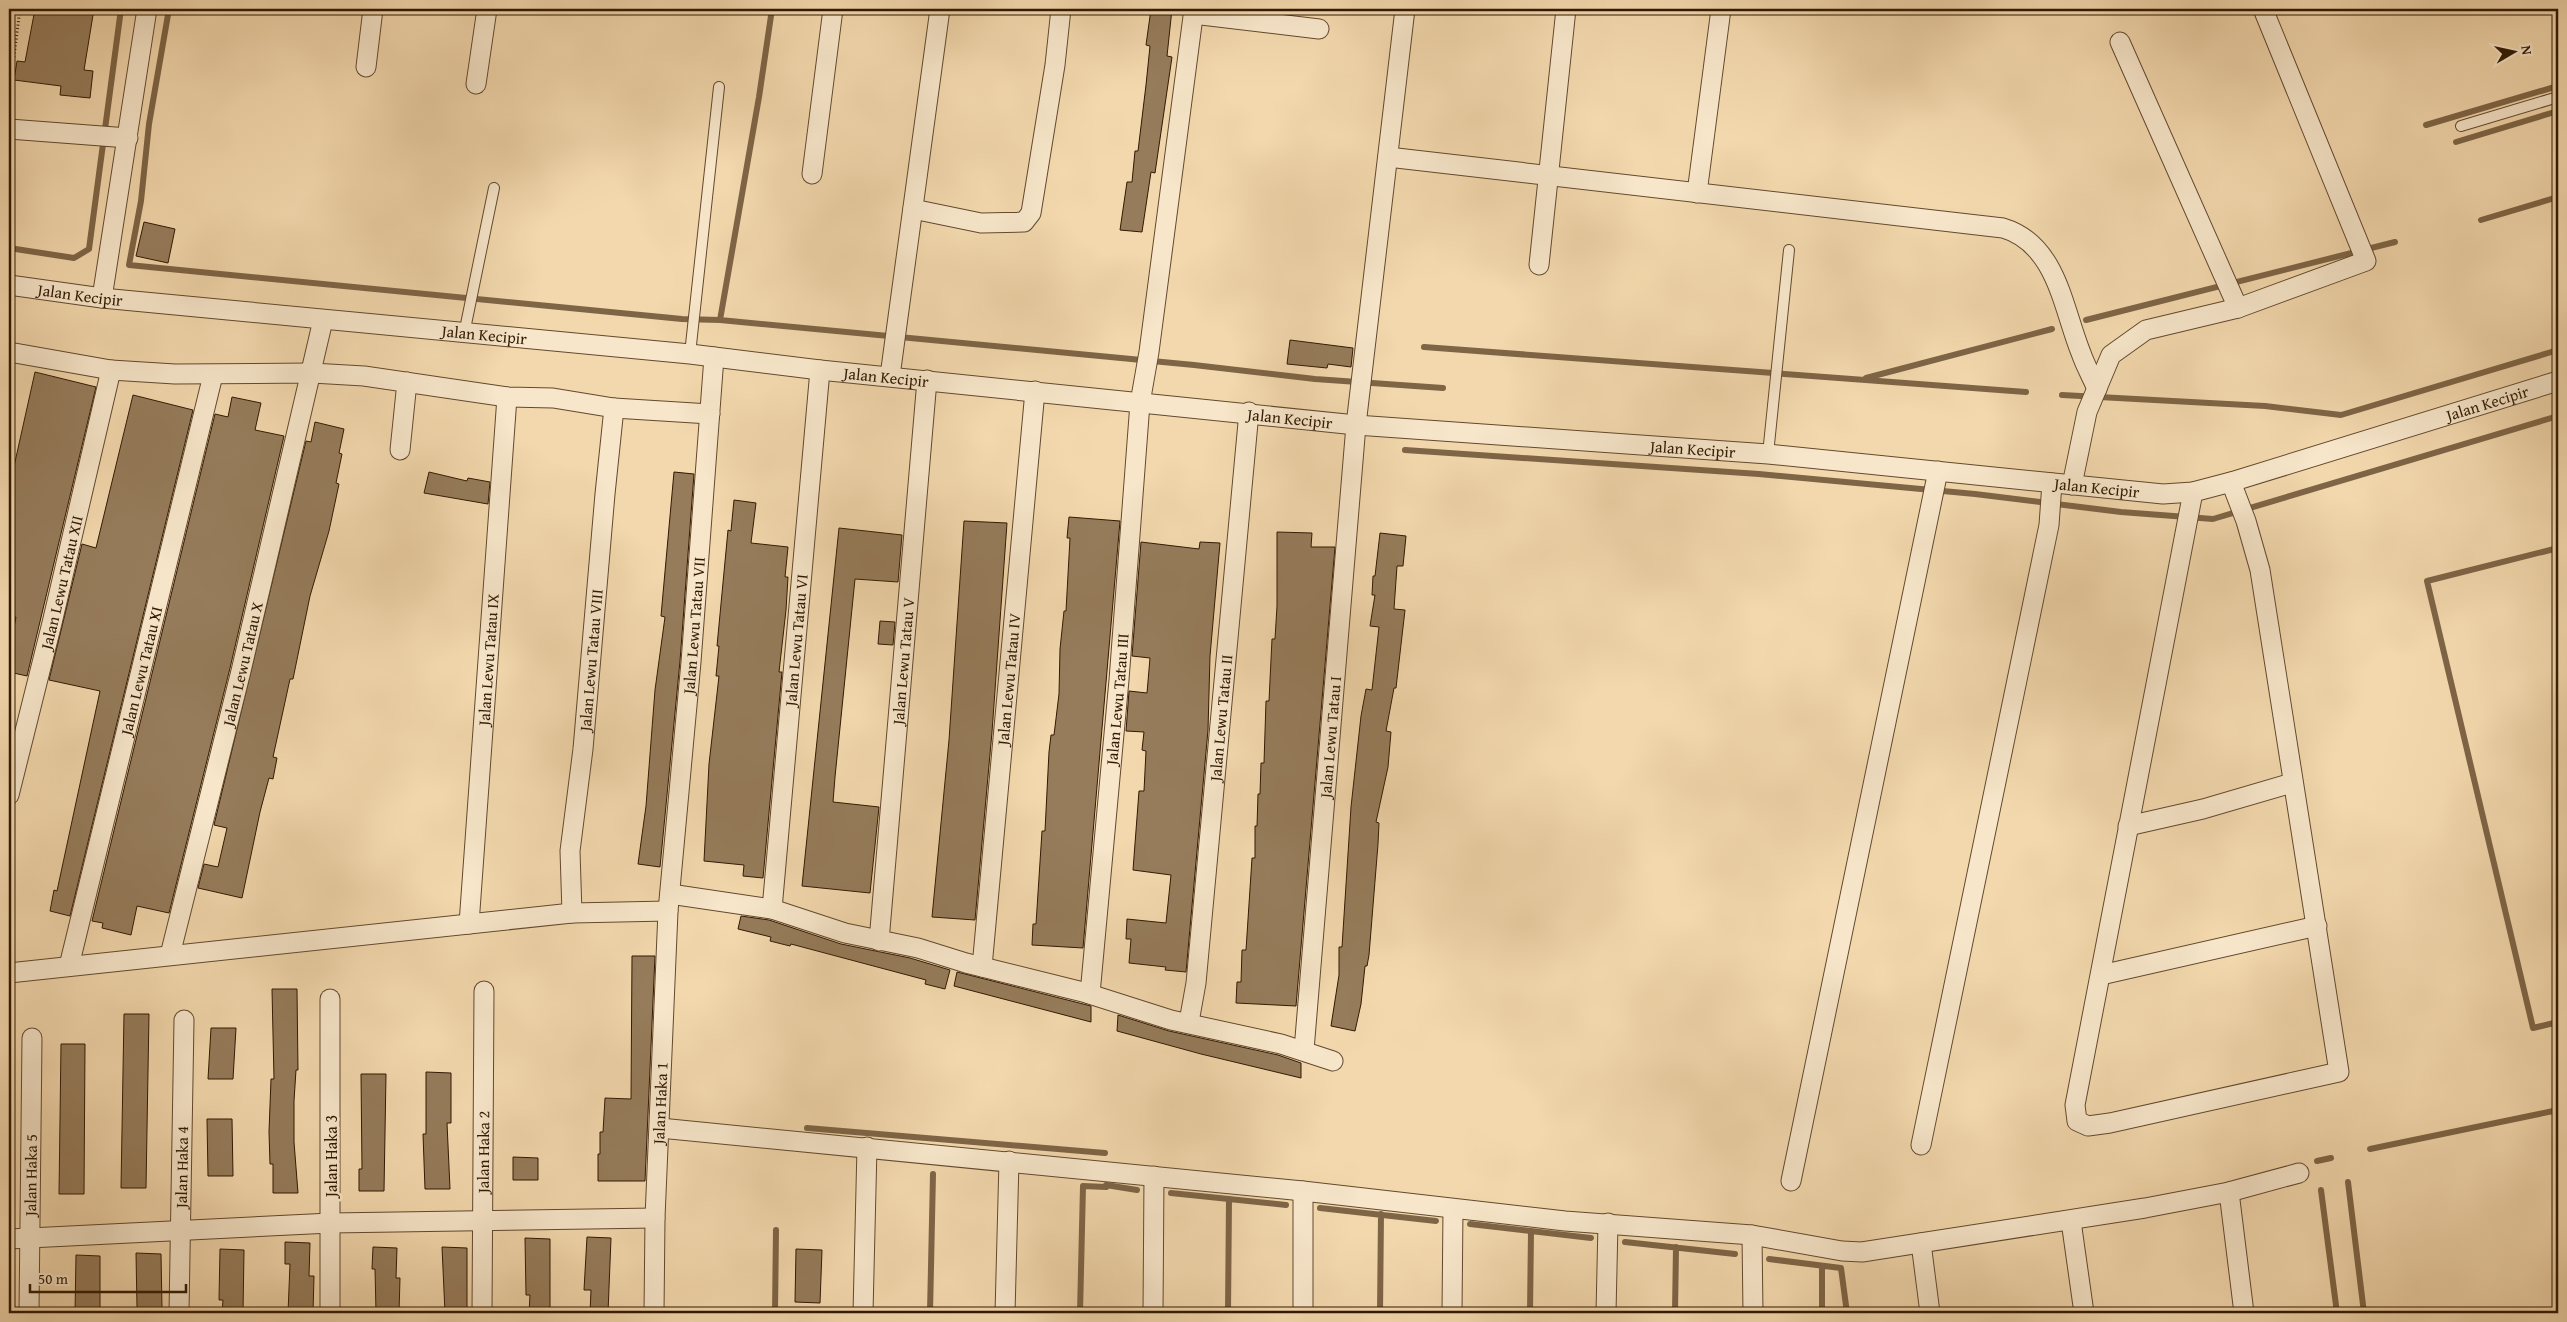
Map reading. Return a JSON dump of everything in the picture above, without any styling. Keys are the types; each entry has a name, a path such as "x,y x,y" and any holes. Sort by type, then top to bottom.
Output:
{"street":[{"path":"102,298 121,138 147,9"},
{"path":"366,67 373,9"},
{"path":"476,84 487,9"},
{"path":"812,174 833,9"},
{"path":"890,376 940,9"},
{"path":"913,209 981,223 1013,224 1024,222 1031,213 1054,74 1061,9"},
{"name":"Jalan Lewu Tatau I","path":"1304,1050 1356,424 1405,9"},
{"path":"1539,265 1566,9"},
{"path":"1697,193 1721,9"},
{"path":"2072,485 2087,412 2110,355 2146,330 2238,308 2366,261 2263,9"},
{"path":"1194,12 1319,29"},
{"name":"Jalan Lewu Tatau III","path":"1090,994 1118,690 1140,403 1149,352 1194,12"},
{"path":"2120,42 2238,308"},
{"path":"9,128 121,138"},
{"path":"1388,157 2003,228 2020,233 2031,243 2053,272 2074,328 2080,352 2097,389"},
{"name":"Jalan Kecipir","path":"9,285 102,298 464,334 690,354 820,370 1140,403 1249,412 1356,424 1768,454 2052,492 2072,485 2163,494 2190,500 2231,482 2558,381"},
{"name":"Jalan Lewu Tatau X","path":"170,955 244,662 323,320"},
{"path":"9,352 111,370 212,374 312,373 407,382 507,397 580,401 614,408 710,414"},
{"name":"Jalan Lewu Tatau VII","path":"669,902 714,357"},
{"name":"Jalan Lewu Tatau XII","path":"9,795 54,614 111,370"},
{"name":"Jalan Lewu Tatau VI","path":"772,909 820,370"},
{"name":"Jalan Lewu Tatau XI","path":"69,966 212,374"},
{"name":"Jalan Lewu Tatau V","path":"879,941 927,380"},
{"path":"400,450 407,382"},
{"name":"Jalan Lewu Tatau IV","path":"982,967 1035,391"},
{"name":"Jalan Lewu Tatau IX","path":"469,924 507,397"},
{"name":"Jalan Lewu Tatau VIII","path":"572,913 570,851 583,749 614,408"},
{"name":"Jalan Lewu Tatau II","path":"1189,1022 1196,983 1249,412"},
{"path":"1791,1181 1937,477"},
{"path":"2190,500 2101,975 2074,1105 2077,1121 2088,1126 2110,1123 2339,1072 2317,926 2292,783 2281,696 2260,570 2246,521 2231,482"},
{"path":"1921,1145 2049,525 2052,492"},
{"path":"2128,826 2203,809 2292,783"},
{"path":"9,973 669,902 772,909 845,933 918,948 982,967 1090,994 1124,1007 1304,1050 1333,1061"},
{"name":"Jalan Haka 1","path":"654,1313 669,902"},
{"path":"2101,975 2317,926"},
{"name":"Jalan Haka 2","path":"482,1313 484,991"},
{"name":"Jalan Haka 3","path":"330,999 330,1313"},
{"name":"Jalan Haka 4","path":"179,1313 184,1020"},
{"name":"Jalan Haka 5","path":"29,1313 32,1038"},
{"path":"660,1128 1303,1190 1454,1209 1752,1236 1842,1251 1881,1250 2071,1221 2229,1192 2299,1173"},
{"path":"863,1313 867,1148"},
{"path":"1005,1313 1009,1161"},
{"path":"1153,1313 1154,1176"},
{"path":"1303,1190 1303,1313"},
{"path":"2229,1192 2244,1313"},
{"path":"1452,1313 1454,1209"},
{"path":"9,1239 180,1229 331,1223 656,1218"},
{"path":"2071,1221 2084,1313"},
{"path":"1606,1313 1608,1223"},
{"path":"1752,1236 1753,1313"},
{"path":"1921,1243 1930,1313"}],"lane":[{"path":"690,354 719,87"},
{"path":"2461,126 2558,97"},
{"path":"464,334 494,188"},
{"path":"1768,454 1789,250"}],"path":[{"path":"9,96 20,9"}],"building":[{"path":"35,9 94,9 84,70 93,71 90,98 60,95 61,86 14,80 17,61 25,62"},
{"path":"1151,9 1172,9 1167,56 1172,57 1155,173 1151,172 1142,232 1120,230 1127,182 1132,182 1135,151 1138,151 1150,46 1146,45"},
{"path":"144,222 175,229 168,263 136,256"},
{"path":"1290,340 1353,348 1351,367 1328,364 1327,368 1287,364"},
{"path":"35,372 96,387 27,676 9,672 9,651 16,617 9,616 9,489"},
{"path":"133,395 193,410 70,916 50,911 54,890 57,891 100,691 49,680 82,544 96,548"},
{"path":"232,397 261,403 255,430 284,436 230,668 169,913 137,906 131,935 102,928 103,923 92,921 215,414 228,417"},
{"path":"315,422 344,429 339,453 342,454 336,483 339,484 329,531 310,596 293,679 290,679 273,757 277,758 273,779 269,778 260,812 242,898 198,888 204,864 218,867 227,828 214,825 306,441 311,442"},
{"path":"429,472 467,481 468,478 490,482 488,504 424,493"},
{"path":"674,472 694,474 680,661 660,867 638,864 646,806 655,690 665,617 661,616"},
{"path":"734,500 756,503 751,543 788,547 785,577 788,577 786,610 779,672 782,672 763,878 743,876 744,865 704,861 709,764 719,676 716,676 719,646 717,646 728,530 731,531"},
{"path":"1069,517 1120,521 1083,948 1032,945 1033,924 1036,924 1042,831 1045,831 1049,752 1051,735 1054,735 1059,694 1060,649 1064,611 1066,611 1070,538 1067,538"},
{"path":"964,521 1007,523 992,732 975,920 932,917 949,740"},
{"path":"839,528 902,535 898,582 855,579 835,777 833,802 879,807 870,893 802,886"},
{"path":"1277,532 1312,533 1311,547 1335,547 1296,1006 1236,1003 1237,982 1241,982 1242,950 1246,950 1252,858 1255,858 1258,794 1260,794 1261,763 1264,763 1266,701 1269,701 1272,639 1275,639"},
{"path":"1380,533 1406,536 1403,566 1397,566 1394,609 1405,610 1396,688 1394,688 1386,731 1391,732 1388,767 1376,822 1379,823 1378,844 1369,955 1367,966 1365,966 1361,1004 1355,1031 1331,1026 1339,975 1339,947 1342,947 1351,807 1361,716 1366,689 1372,690 1379,627 1370,626 1375,595 1372,595 1373,576 1375,576"},
{"path":"1141,542 1199,549 1200,542 1220,543 1210,656 1208,730 1186,972 1165,970 1166,967 1129,963 1131,939 1126,939 1127,919 1166,923 1171,875 1133,870 1139,791 1144,791 1146,751 1142,750 1144,732 1126,731 1129,691 1147,693 1150,658 1132,656"},
{"path":"880,621 895,622 893,645 878,644"},
{"path":"741,916 769,920 841,944 910,958 950,970 945,989 925,984 926,980 791,944 790,946 770,941 771,937 738,929"},
{"path":"632,956 655,956 645,1181 598,1181 598,1154 600,1154 600,1132 603,1132 605,1098 631,1099"},
{"path":"957,972 1091,1006 1091,1022 954,986"},
{"path":"272,989 297,989 298,1070 296,1070 294,1101 294,1142 298,1193 273,1193 273,1164 270,1164 269,1132 271,1079 274,1079"},
{"path":"124,1014 149,1014 146,1188 121,1188"},
{"path":"1118,1015 1169,1031 1278,1055 1301,1063 1301,1078 1117,1031"},
{"path":"211,1028 236,1028 233,1079 208,1079"},
{"path":"61,1044 85,1044 84,1194 59,1194"},
{"path":"426,1072 451,1073 451,1123 447,1123 450,1189 425,1189 423,1134 426,1134"},
{"path":"361,1074 386,1074 384,1191 359,1191 359,1169 362,1169"},
{"path":"207,1119 232,1119 233,1176 208,1176"},
{"path":"513,1157 538,1158 538,1180 513,1180"},
{"path":"587,1237 611,1238 608,1313 590,1313 591,1290 584,1290"},
{"path":"525,1238 550,1239 550,1313 529,1313 530,1295 526,1295"},
{"path":"285,1242 310,1243 309,1276 314,1276 313,1313 288,1313 290,1264 285,1264"},
{"path":"373,1247 397,1248 396,1278 400,1278 399,1313 376,1313 375,1269 372,1269"},
{"path":"442,1247 467,1248 467,1313 445,1313"},
{"path":"220,1249 244,1250 243,1313 222,1313 223,1300 219,1300"},
{"path":"796,1249 822,1250 820,1303 795,1302"},
{"path":"136,1253 161,1254 162,1309 137,1308"},
{"path":"76,1255 100,1256 100,1313 75,1313"}],"waterway":[{"path":"9,248 74,258 89,249 121,9"},
{"path":"169,9 149,124 141,201 129,265 682,319 720,320"},
{"path":"772,9 759,97 720,320 1194,365 1315,379 1443,388"},
{"path":"2426,125 2558,86"},
{"path":"2456,142 2558,111"},
{"path":"2481,220 2558,197"},
{"path":"2086,320 2395,242"},
{"path":"1866,378 2052,329"},
{"path":"1424,347 2026,392"},
{"path":"2062,395 2265,406 2341,415 2558,350"},
{"path":"1405,450 1759,474 1975,494 2121,512 2213,519 2558,416"},
{"path":"2558,548 2427,581 2533,1028 2558,1022"},
{"path":"2370,1149 2558,1110"},
{"path":"807,1128 1105,1153"},
{"path":"2317,1161 2331,1158"},
{"path":"930,1313 933,1174"},
{"path":"2348,1182 2364,1313"},
{"path":"1106,1185 1137,1190"},
{"path":"1080,1313 1083,1186 1106,1187"},
{"path":"2321,1190 2337,1313"},
{"path":"1171,1193 1286,1205"},
{"path":"1228,1313 1229,1199"},
{"path":"1320,1208 1436,1221"},
{"path":"1380,1313 1381,1214"},
{"path":"1470,1224 1591,1238"},
{"path":"775,1313 776,1230"},
{"path":"1530,1313 1531,1231"},
{"path":"1625,1242 1735,1254"},
{"path":"1675,1313 1676,1247"},
{"path":"1769,1259 1841,1268 1847,1313"},
{"path":"1822,1266 1822,1313"}]}
